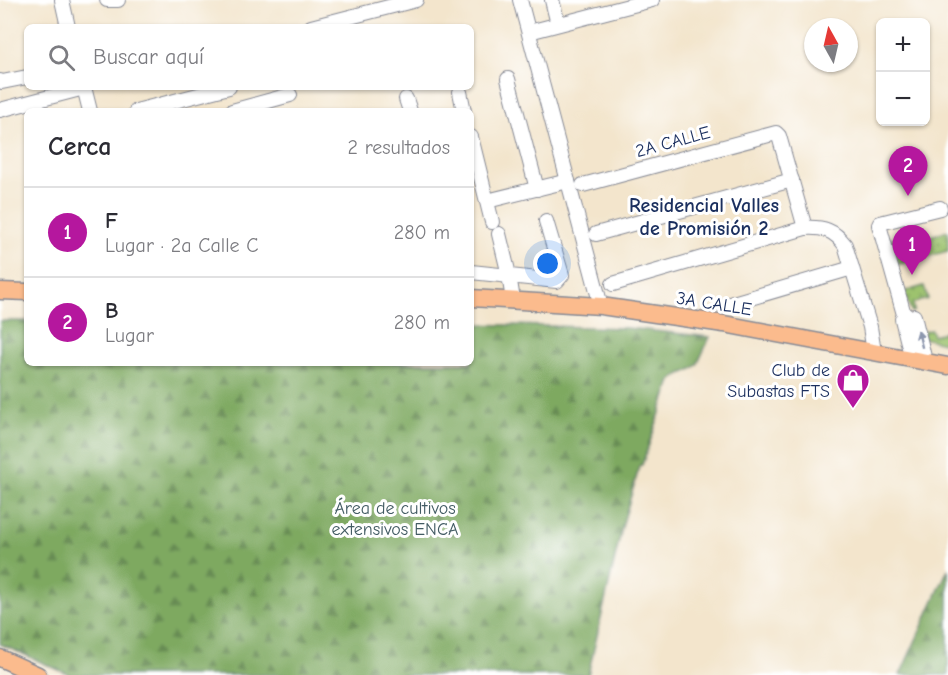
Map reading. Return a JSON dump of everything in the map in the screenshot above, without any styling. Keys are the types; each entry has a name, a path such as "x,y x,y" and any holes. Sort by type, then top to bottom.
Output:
{"main road":[{"path":"0,291 24,291"},
{"name":"3A CALLE","path":"474,298 601,306 724,324 948,366"},
{"path":"0,658 38,675"}],"street":[{"path":"62,0 67,24"},
{"path":"107,0 118,0"},
{"path":"322,24 416,0"},
{"path":"520,0 601,306"},
{"path":"552,0 558,24"},
{"path":"529,32 558,24 605,6 652,0"},
{"path":"0,81 24,78"},
{"path":"508,79 537,189"},
{"path":"0,110 73,90"},
{"path":"85,90 89,108"},
{"path":"148,108 217,90"},
{"path":"460,92 463,108"},
{"path":"243,108 291,95"},
{"name":"2A CALLE","path":"583,185 776,133 779,136 792,180"},
{"path":"474,149 509,275 513,300"},
{"path":"596,234 792,180 805,228"},
{"path":"487,201 568,181"},
{"path":"919,360 879,225 940,208"},
{"path":"474,272 557,281 562,275 546,221"},
{"path":"613,284 805,228 818,227 839,236 845,245 865,310 869,351"},
{"path":"723,306 852,268"}],"green space":[{"path":"948,231 948,251 895,265 888,239 907,234 912,241"},
{"path":"924,286 928,299 913,303 914,311 912,312 903,292"},
{"name":"Área de cultivos extensivos ENCA","path":"0,321 24,321 24,366 474,366 474,324 627,328 710,337 697,365 671,381 642,465 640,465 623,523 588,675 70,675 0,644"},
{"path":"931,330 933,335 948,331 948,344 923,338 924,331"},
{"path":"948,569 948,675 900,675"}],"place":[{"name":"B","path":"908,196"},
{"name":"F","path":"912,275"},
{"name":"Club de Subastas FTS","path":"853,409"}],"district":[{"name":"Residencial Valles de Promisión 2","path":"704,216"}]}
